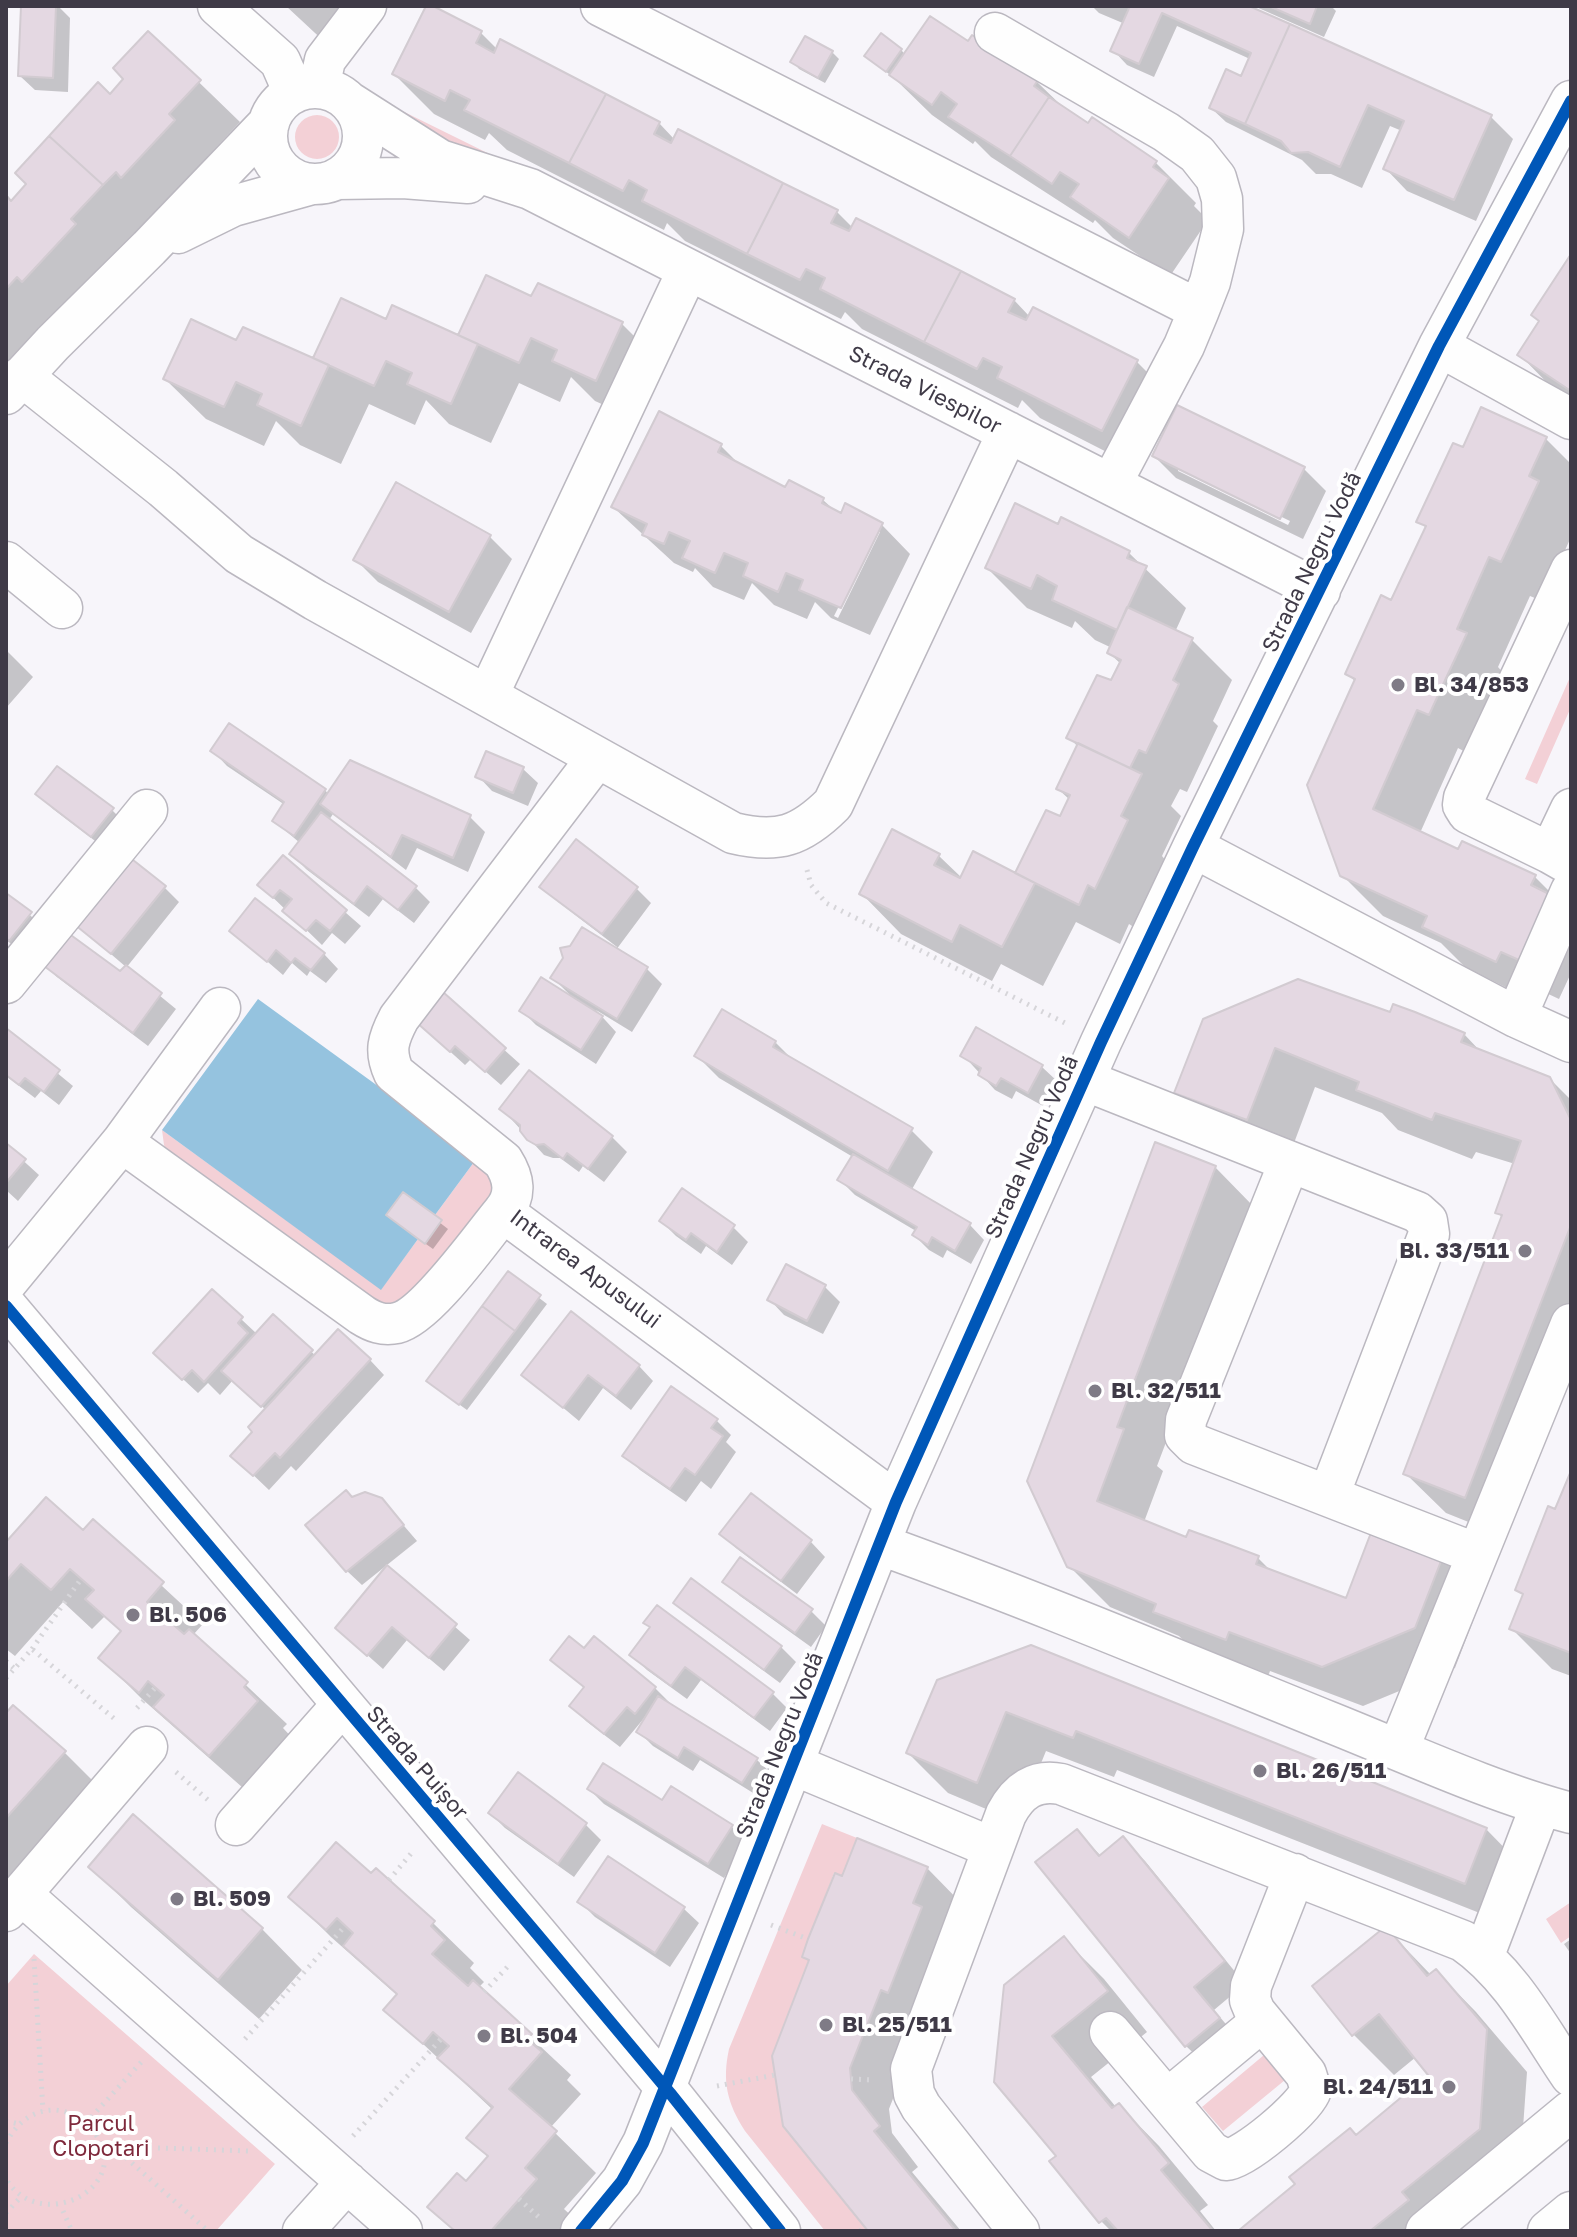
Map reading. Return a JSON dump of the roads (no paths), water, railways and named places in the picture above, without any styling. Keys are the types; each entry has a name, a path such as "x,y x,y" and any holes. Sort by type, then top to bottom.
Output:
{"street":[{"path":"218,6 280,61 362,123 362,148 349,170 324,182 288,176 276,164 267,141 269,123 276,109 321,94"},
{"path":"321,94 325,60 366,6"},
{"path":"601,6 1199,310"},
{"path":"995,33 1166,132 1197,154 1216,178 1222,199 1223,229 1210,282 1184,346 1111,484"},
{"name":"Strada Viespilor","path":"321,94 440,160 530,189 1320,591"},
{"name":"Strada Negru Vodă","path":"564,2227 611,2195 648,2133 896,1502 1101,1042 1193,847 1439,346 1571,101"},
{"name":"Strada Viespilor","path":"14,385 269,123"},
{"name":"Strada Viespilor","path":"149,248 233,206 324,182 403,178 530,189"},
{"path":"488,695 688,270"},
{"path":"1439,346 1571,419"},
{"path":"14,385 163,488 239,554 315,600 733,833 756,838 779,838 813,825 833,804 1008,432"},
{"path":"6,562 62,608"},
{"path":"1571,570 1463,805 1468,813 1561,859 1571,809"},
{"name":"Intrarea Apusului","path":"597,758 399,1018 389,1037 386,1056 394,1073 503,1161 509,1171 513,1194 503,1212 896,1502"},
{"path":"6,983 147,810"},
{"path":"1193,847 1516,1017 1571,1042"},
{"path":"1516,1017 1571,891"},
{"path":"6,1283 122,1142 220,1008"},
{"path":"1084,1080 1417,1212 1427,1221 1429,1234 1329,1495"},
{"path":"122,1142 362,1315 386,1325 400,1323 422,1308 503,1212"},
{"path":"1289,1163 1186,1420 1185,1435 1194,1444 1477,1554"},
{"name":"Strada Puișor","path":"11,1323 342,1705 667,2090 780,2231"},
{"path":"1398,1750 1571,1324"},
{"path":"881,1545 961,1574 1398,1750 1556,1809 1484,1955"},
{"path":"236,1825 342,1705"},
{"path":"147,1747 13,1903 218,2071 402,2231"},
{"path":"794,1765 993,1848"},
{"path":"1019,2231 921,2107 911,2081 913,2059 1006,1814 1018,1796 1038,1783 1061,1784 1463,1941 1484,1955 1515,1993 1571,2076"},
{"path":"1110,2032 1218,2157 1226,2160 1241,2157 1304,2104 1311,2090 1306,2074 1262,2021 1250,2000 1251,1986 1295,1874"},
{"path":"1168,2099 1262,2021"},
{"path":"1426,2231 1571,2111"},
{"path":"303,2231 337,2174"},
{"path":"1548,2231 1571,2212"}],"water":[{"path":"258,999 477,1158 435,1215 403,1192 386,1215 418,1239 381,1290 162,1130"}],"place":[{"name":"Bl. 34/853","path":"1398,685"},
{"name":"Bl. 33/511","path":"1525,1251"},
{"name":"Bl. 32/511","path":"1095,1391"},
{"name":"Bl. 506","path":"133,1615"},
{"name":"Bl. 26/511","path":"1260,1771"},
{"name":"Bl. 509","path":"177,1899"},
{"name":"Bl. 25/511","path":"826,2025"},
{"name":"Bl. 504","path":"484,2036"},
{"name":"Bl. 24/511","path":"1449,2087"}],"park label":[{"name":"Parcul Clopotari","path":"101,2136"}]}
